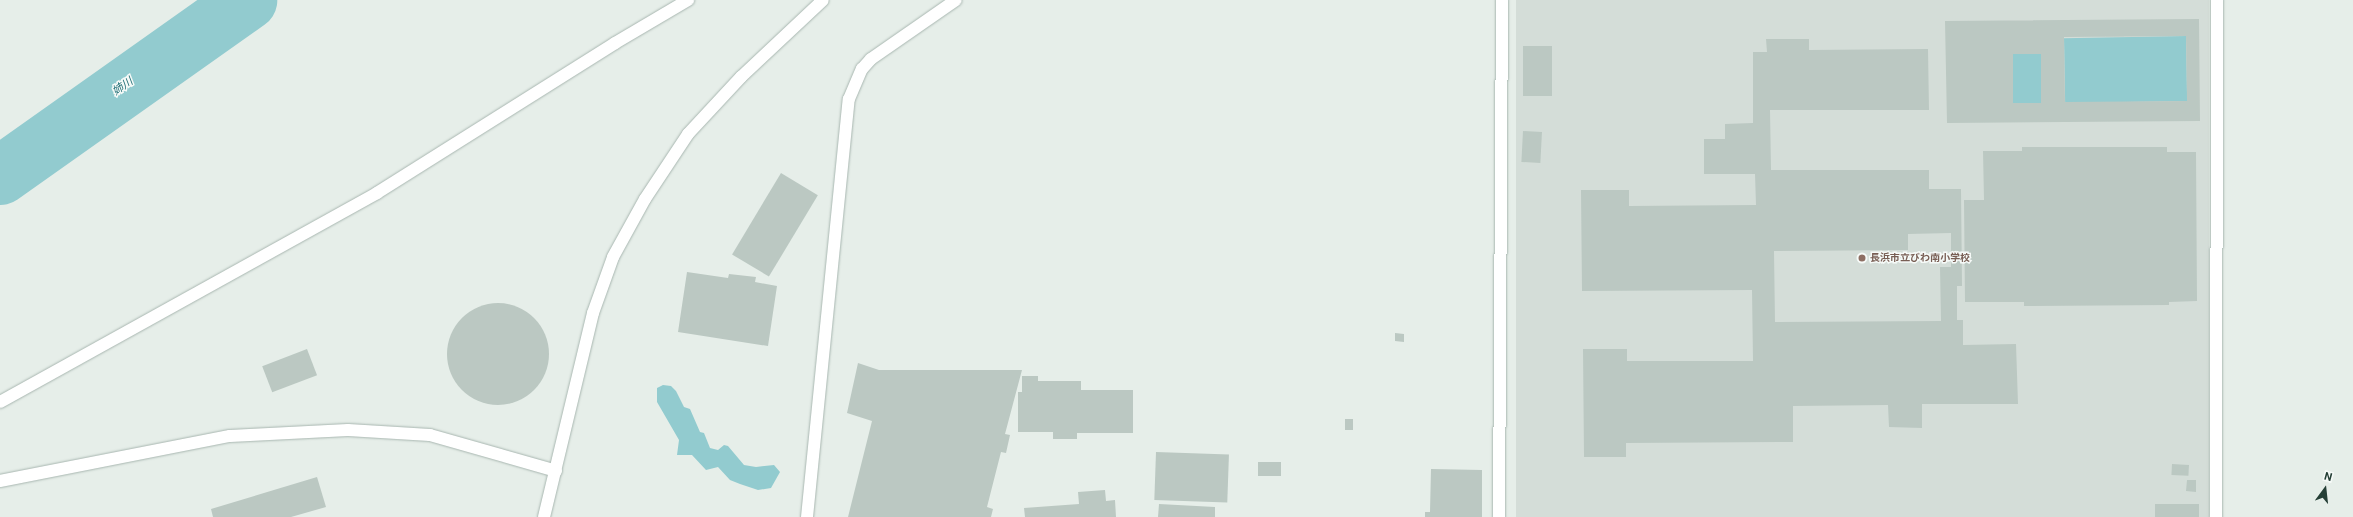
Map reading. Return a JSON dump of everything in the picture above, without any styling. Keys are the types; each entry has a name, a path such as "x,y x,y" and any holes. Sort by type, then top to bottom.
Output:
{"street":[{"path":"0,402 377,193 615,43 688,0"},
{"path":"544,517 593,313 613,257 645,198 688,134 741,77 823,0"},
{"path":"807,517 849,99 862,69 871,59 956,0"},
{"path":"1499,517 1502,0"},
{"path":"2216,517 2217,0"},
{"path":"0,481 230,436 348,430 430,435 556,471"}],"shaded area":[{"name":"長浜市立びわ南小学校","path":"1516,0 2209,0 2209,517 1516,517"}],"water":[{"path":"2186,36 2187,101 2065,103 2064,38"},
{"path":"2013,54 2041,54 2041,103 2013,103"},
{"path":"663,385 671,386 676,391 684,407 690,409 700,432 704,433 710,448 718,450 724,445 728,446 744,465 756,467 774,465 780,472 771,488 758,490 740,484 730,480 718,467 706,470 692,455 677,455 679,440 657,402 657,388"}],"building":[{"path":"2199,19 2200,121 1947,123 1945,21","holes":["2186,36 2187,101 2065,102 2064,37","2013,54 2041,54 2041,103 2013,103"]},
{"path":"1766,39 1809,39 1809,50 1928,49 1929,110 1770,110 1771,170 1929,170 1929,189 1961,189 1962,286 1957,286 1957,320 1963,320 1963,345 2016,344 2018,404 1922,404 1922,428 1889,427 1888,405 1793,406 1793,442 1626,443 1626,457 1584,457 1583,349 1627,349 1627,361 1753,361 1752,290 1582,291 1581,190 1629,190 1629,206 1756,205 1755,174 1704,174 1704,139 1725,139 1725,124 1753,123 1753,52 1767,52","holes":["1951,233 1951,267 1940,267 1941,321 1775,322 1774,251 1908,250 1908,234"]},
{"path":"1523,46 1552,46 1552,96 1523,96"},
{"path":"1523,131 1542,132 1540,163 1521,162"},
{"path":"2022,147 2167,147 2167,152 2196,152 2197,301 2169,302 2169,305 2024,306 2024,302 1965,302 1964,200 1984,200 1983,151 2022,151"},
{"path":"781,173 818,195 769,277 732,254"},
{"path":"687,272 728,278 729,274 756,277 755,282 777,286 768,346 678,332"},
{"path":"498,303 508,304 527,311 541,325 548,344 548,364 541,383 527,397 508,404 498,405 488,404 469,397 455,383 448,364 447,354 448,344 455,325 469,311 488,304"},
{"path":"1395,333 1404,334 1404,342 1395,341"},
{"path":"307,349 317,375 272,392 262,366"},
{"path":"858,363 879,370 1022,370 1005,434 1010,435 1006,453 1001,452 987,507 993,509 991,517 848,517 872,421 847,413"},
{"path":"1022,376 1038,376 1038,381 1081,381 1081,390 1133,390 1133,433 1077,433 1077,439 1053,439 1053,432 1018,432 1018,392 1022,392"},
{"path":"1345,419 1353,419 1353,430 1345,430"},
{"path":"1156,452 1229,455 1227,503 1154,500"},
{"path":"1258,462 1281,462 1281,476 1258,476"},
{"path":"2172,464 2189,465 2188,476 2171,475"},
{"path":"1431,469 1482,470 1482,517 1425,517 1425,512 1430,512"},
{"path":"317,477 326,507 291,517 213,517 211,509"},
{"path":"2187,480 2196,480 2196,492 2186,491"},
{"path":"1105,490 1106,501 1115,500 1116,517 1025,517 1024,508 1079,504 1078,492"},
{"path":"1159,504 1215,507 1215,517 1158,517"},
{"path":"2155,504 2199,504 2199,517 2155,517"}],"waterway":[{"name":"姉川","path":"0,175 247,0"}],"place":[{"name":"長浜市立びわ南小学校","path":"1862,258"}]}
